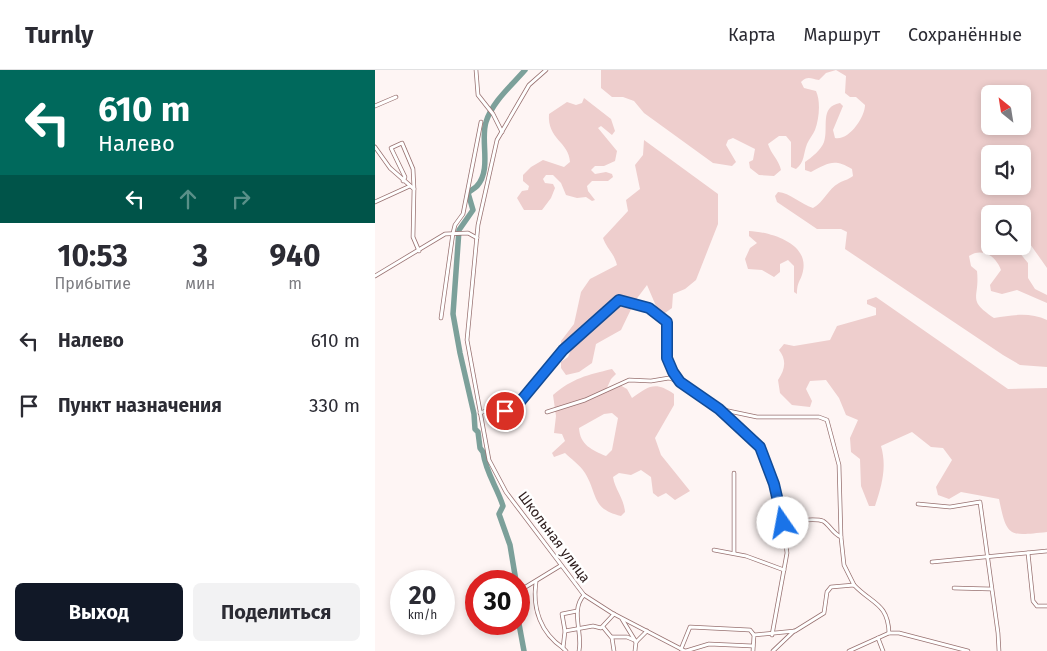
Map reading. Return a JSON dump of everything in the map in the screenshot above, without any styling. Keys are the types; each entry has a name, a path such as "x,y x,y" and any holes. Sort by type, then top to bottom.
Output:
{"street":[{"path":"477,70 478,95 493,114 502,133"},
{"name":"Школьная улица","path":"546,70 529,85 497,140 477,238 467,340 494,471 560,566 584,595 621,618 684,650"},
{"path":"375,106 396,97"},
{"path":"441,318 453,233 455,225 463,214 481,122"},
{"path":"403,180 405,177 391,148 402,143 413,169 413,236 419,251"},
{"path":"375,149 387,166 414,189"},
{"path":"375,202 410,186"},
{"path":"375,276 445,234 468,233 477,238"},
{"path":"481,413 497,407 505,411 519,403 563,350 619,300 649,308 665,318 669,328 667,358 669,366 680,382"},
{"path":"547,412 585,400 629,380 651,381 669,378 680,382 719,409 760,447 774,484 783,523 787,553 772,634"},
{"path":"719,409 757,417 819,417 827,420 839,465 841,537 844,565 854,585 863,594 872,598 887,615 889,634"},
{"path":"734,473 734,553"},
{"path":"918,504 950,507 980,502 999,651"},
{"path":"783,523 819,520 825,522 831,532 841,537"},
{"path":"714,550 734,553 784,570"},
{"path":"932,562 1047,551"},
{"path":"1028,553 1033,601 1037,606 1047,606"},
{"path":"530,585 560,566"},
{"path":"536,582 534,596 545,632 565,650"},
{"path":"773,651 794,631 824,614 827,592 831,587 854,585"},
{"path":"954,588 991,589"},
{"path":"579,651 577,611 579,600 584,595"},
{"path":"565,650 562,614 577,611"},
{"path":"565,632 579,627 603,627 615,614"},
{"path":"621,618 637,642"},
{"path":"753,646 709,644 684,650 689,628 693,626 751,630 754,635 753,651"},
{"path":"603,627 612,637 614,651"},
{"path":"635,651 637,642 647,631"},
{"path":"754,635 794,631"},
{"path":"849,651 889,634 903,633 928,642 969,651"},
{"path":"612,637 627,636 637,642"},
{"path":"878,638 883,651"}],"shaded area":[{"path":"601,70 836,70 826,73 819,80 808,78 801,82 804,88 816,91 818,95 819,111 816,126 807,144 802,161 796,169 791,167 791,142 786,136 779,136 768,144 781,170 774,176 759,175 750,168 749,162 753,160 755,149 733,138 728,140 726,145 736,162 732,166 713,163 644,113 634,101 623,97 612,97 601,88"},
{"path":"836,70 1047,70 1047,268 1031,245 1031,205 981,205 981,252 969,256 971,266 977,271 977,302 985,312 994,318 1028,315 1047,320 1047,367 1020,365 1003,355 845,249 847,232 841,229 817,229 777,202 775,196 778,192 787,194 813,208 835,186 853,176 852,169 836,163 827,164 811,172 805,170 805,162 819,151 823,145 827,113 833,105 840,103 843,106 833,130 835,138 846,136 859,122 865,105 856,97 850,97 845,93 846,76"},
{"path":"584,98 611,119 615,131 612,135 601,126 598,128 617,151 615,161 604,166 595,166 591,170 595,174 606,172 612,174 613,177 608,181 592,181 587,186 588,191 595,200 592,201 586,197 577,198 566,195 561,183 553,175 546,175 543,179 545,183 553,184 555,188 551,198 542,210 524,210 517,198 522,191 528,190 529,186 523,181 523,175 531,167 543,160 564,167 570,162 569,155 551,129 549,114 567,102 576,105 582,103"},
{"path":"644,140 718,194 718,224 696,280 685,289 673,294 672,308 665,313 659,313 647,285 635,301 621,330 596,344 592,363 579,372 566,375 561,368 561,362 568,357 571,350 568,345 561,346 561,341 574,324 581,292 590,279 617,265 603,238 628,211 626,200 640,189 635,165 643,155"},
{"path":"749,231 777,237 794,246 800,253 803,261 803,271 797,294 794,292 794,266 788,260 780,264 780,272 774,277 762,270 748,269 745,259 750,248 757,243 749,236"},
{"path":"989,255 1021,255 1028,263 1028,278 1035,289 1047,295 1047,303 1017,290 1002,294 991,291 990,285 1001,270"},
{"path":"876,297 1008,389 1047,388 1047,532 1017,534 1012,532 1005,521 999,499 961,492 949,499 938,495 936,487 952,460 943,448 931,447 912,432 881,446 884,461 882,483 875,506 869,506 861,486 860,459 851,452 850,438 858,420 846,415 839,398 826,380 810,381 806,389 812,401 810,407 792,405 780,393 778,380 784,369 784,361 779,350 784,344 794,346 830,340 837,326 876,315 876,308 867,304 867,300"},
{"path":"612,369 616,374 611,379 606,390 618,384 627,389 632,398 643,390 657,386 674,394 674,405 655,438 661,455 690,491 675,500 666,493 658,497 653,493 651,477 641,470 631,475 619,473 613,477 624,507 625,512 621,516 611,513 600,505 585,473 565,453 554,457 552,453 565,441 562,434 554,433 556,416 553,395 574,381 588,375","holes":["612,413 618,418 612,450 606,456 584,443 579,428 604,414"]}],"waterway":[{"path":"514,570 510,545 499,514 503,506 480,448 478,432 475,429 474,414 453,314 459,230 473,210 468,193 477,186 484,172 486,122 498,101 525,70"},
{"path":"521,635 524,651"}],"route":[{"path":"505,411 519,403 563,350 594,324 607,309 619,300 640,304 665,318 669,328 667,358 669,366 680,382 719,409 760,447 774,484 783,523"}]}
